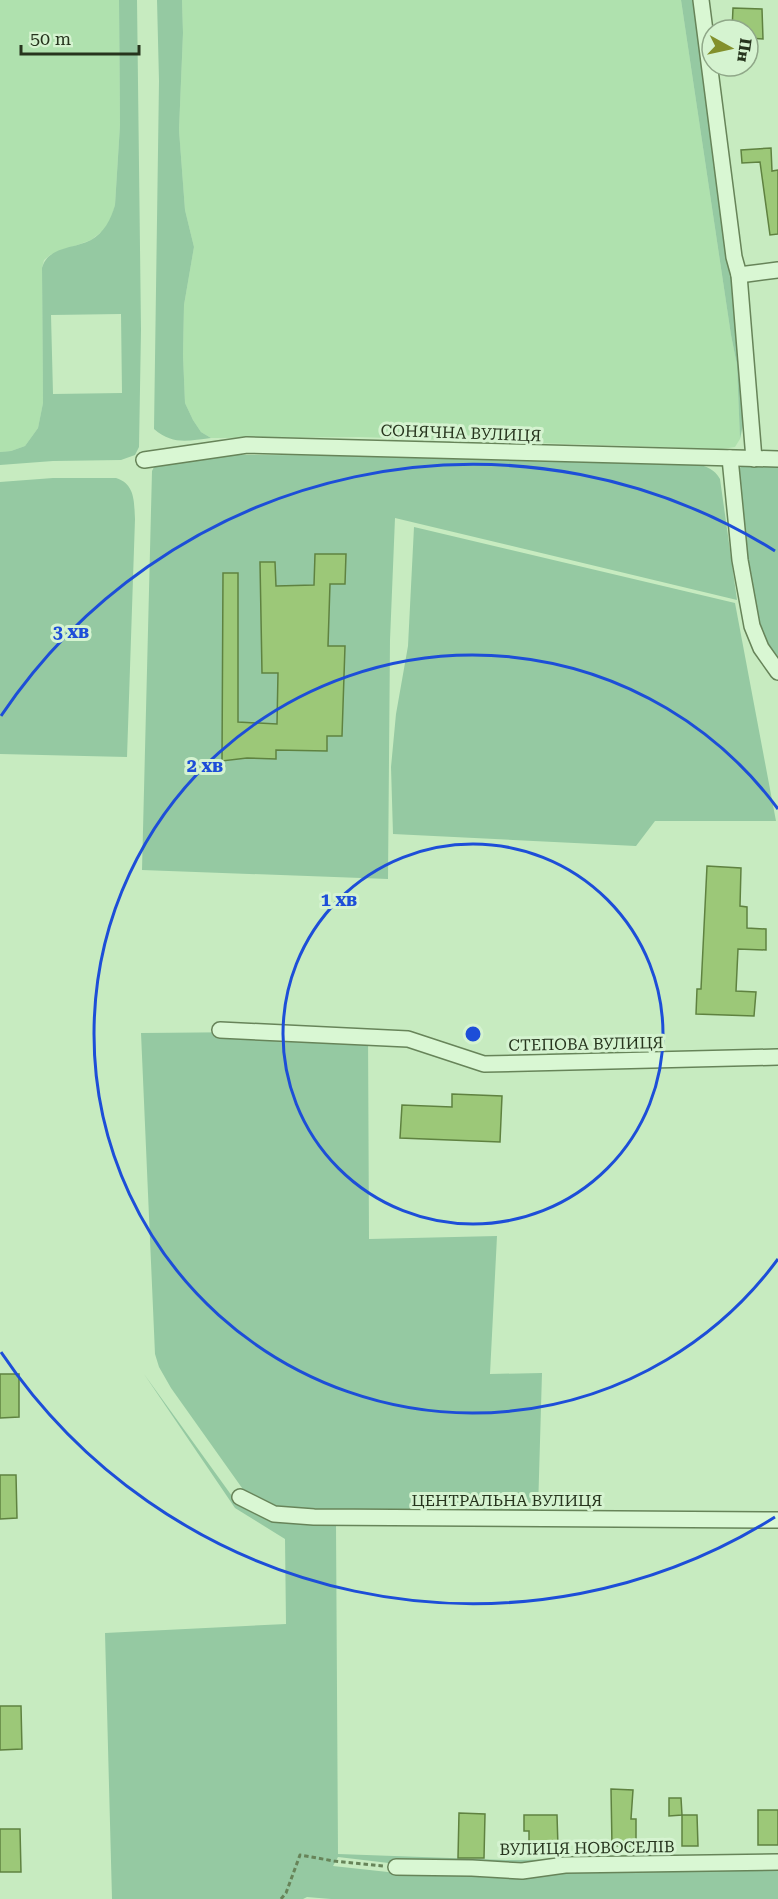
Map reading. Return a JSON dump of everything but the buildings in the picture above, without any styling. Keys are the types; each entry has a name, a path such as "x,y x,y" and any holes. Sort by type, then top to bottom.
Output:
{"street":[{"path":"701,0 734,256 739,275 754,459"},
{"path":"739,275 778,270"},
{"name":"СОНЯЧНА ВУЛИЦЯ","path":"144,460 247,445 778,459"},
{"path":"730,458 740,560 752,626 760,648 778,672"},
{"name":"СТЕПОВА ВУЛИЦЯ","path":"219,1030 408,1039 484,1064 778,1058"},
{"name":"ЦЕНТРАЛЬНА ВУЛИЦЯ","path":"240,1497 273,1514 314,1517 778,1521"},
{"name":"ВУЛИЦЯ НОВОСЕЛІВ","path":"396,1867 522,1871 565,1865 778,1862"}],"path":[{"path":"281,1899 286,1893 300,1855 396,1867"}],"green space":[{"path":"0,0 119,0 120,125 115,205 112,217 105,229 91,240 50,255 44,260 42,268 43,403 38,428 25,446 0,452"},
{"path":"119,0 137,0 141,330 139,447 135,455 121,460 53,461 0,465 0,452 25,446 38,428 43,403 42,268 45,261 56,252 96,237 109,220 115,205 120,125","holes":["121,314 122,393 53,394 51,315"]},
{"path":"157,0 182,0 179,130 185,210 194,247 184,305 185,403 201,432 211,438 187,441 168,438 154,429 159,81"},
{"path":"182,0 681,0 737,365 740,439 735,447 722,449 359,437 211,438 201,432 185,403 184,305 194,247 185,210 179,130"},
{"path":"681,0 697,0 700,23 700,78 707,78 731,257 744,420 740,439 737,365"},
{"path":"203,456 543,456 697,464 708,467 720,479 737,600 395,518 390,640 388,879 142,870 152,471 155,465"},
{"path":"747,465 778,465 778,664 757,636 736,469"},
{"path":"53,478 116,478 127,484 132,494 135,519 127,757 0,754 0,482"},
{"path":"414,527 735,603 776,821 655,821 636,846 393,834 391,767 396,714 408,646"},
{"path":"368,1031 369,1239 497,1236 490,1374 542,1373 538,1510 293,1510 276,1508 247,1495 171,1388 159,1367 155,1354 141,1033"},
{"path":"144,1374 237,1503 273,1520 336,1525 338,1854 506,1860 778,1857 522,1868 397,1864 338,1857 333,1866 397,1873 778,1867 778,1899 331,1899 307,1897 303,1899 112,1899 105,1633 286,1624 285,1539 235,1508"}]}
